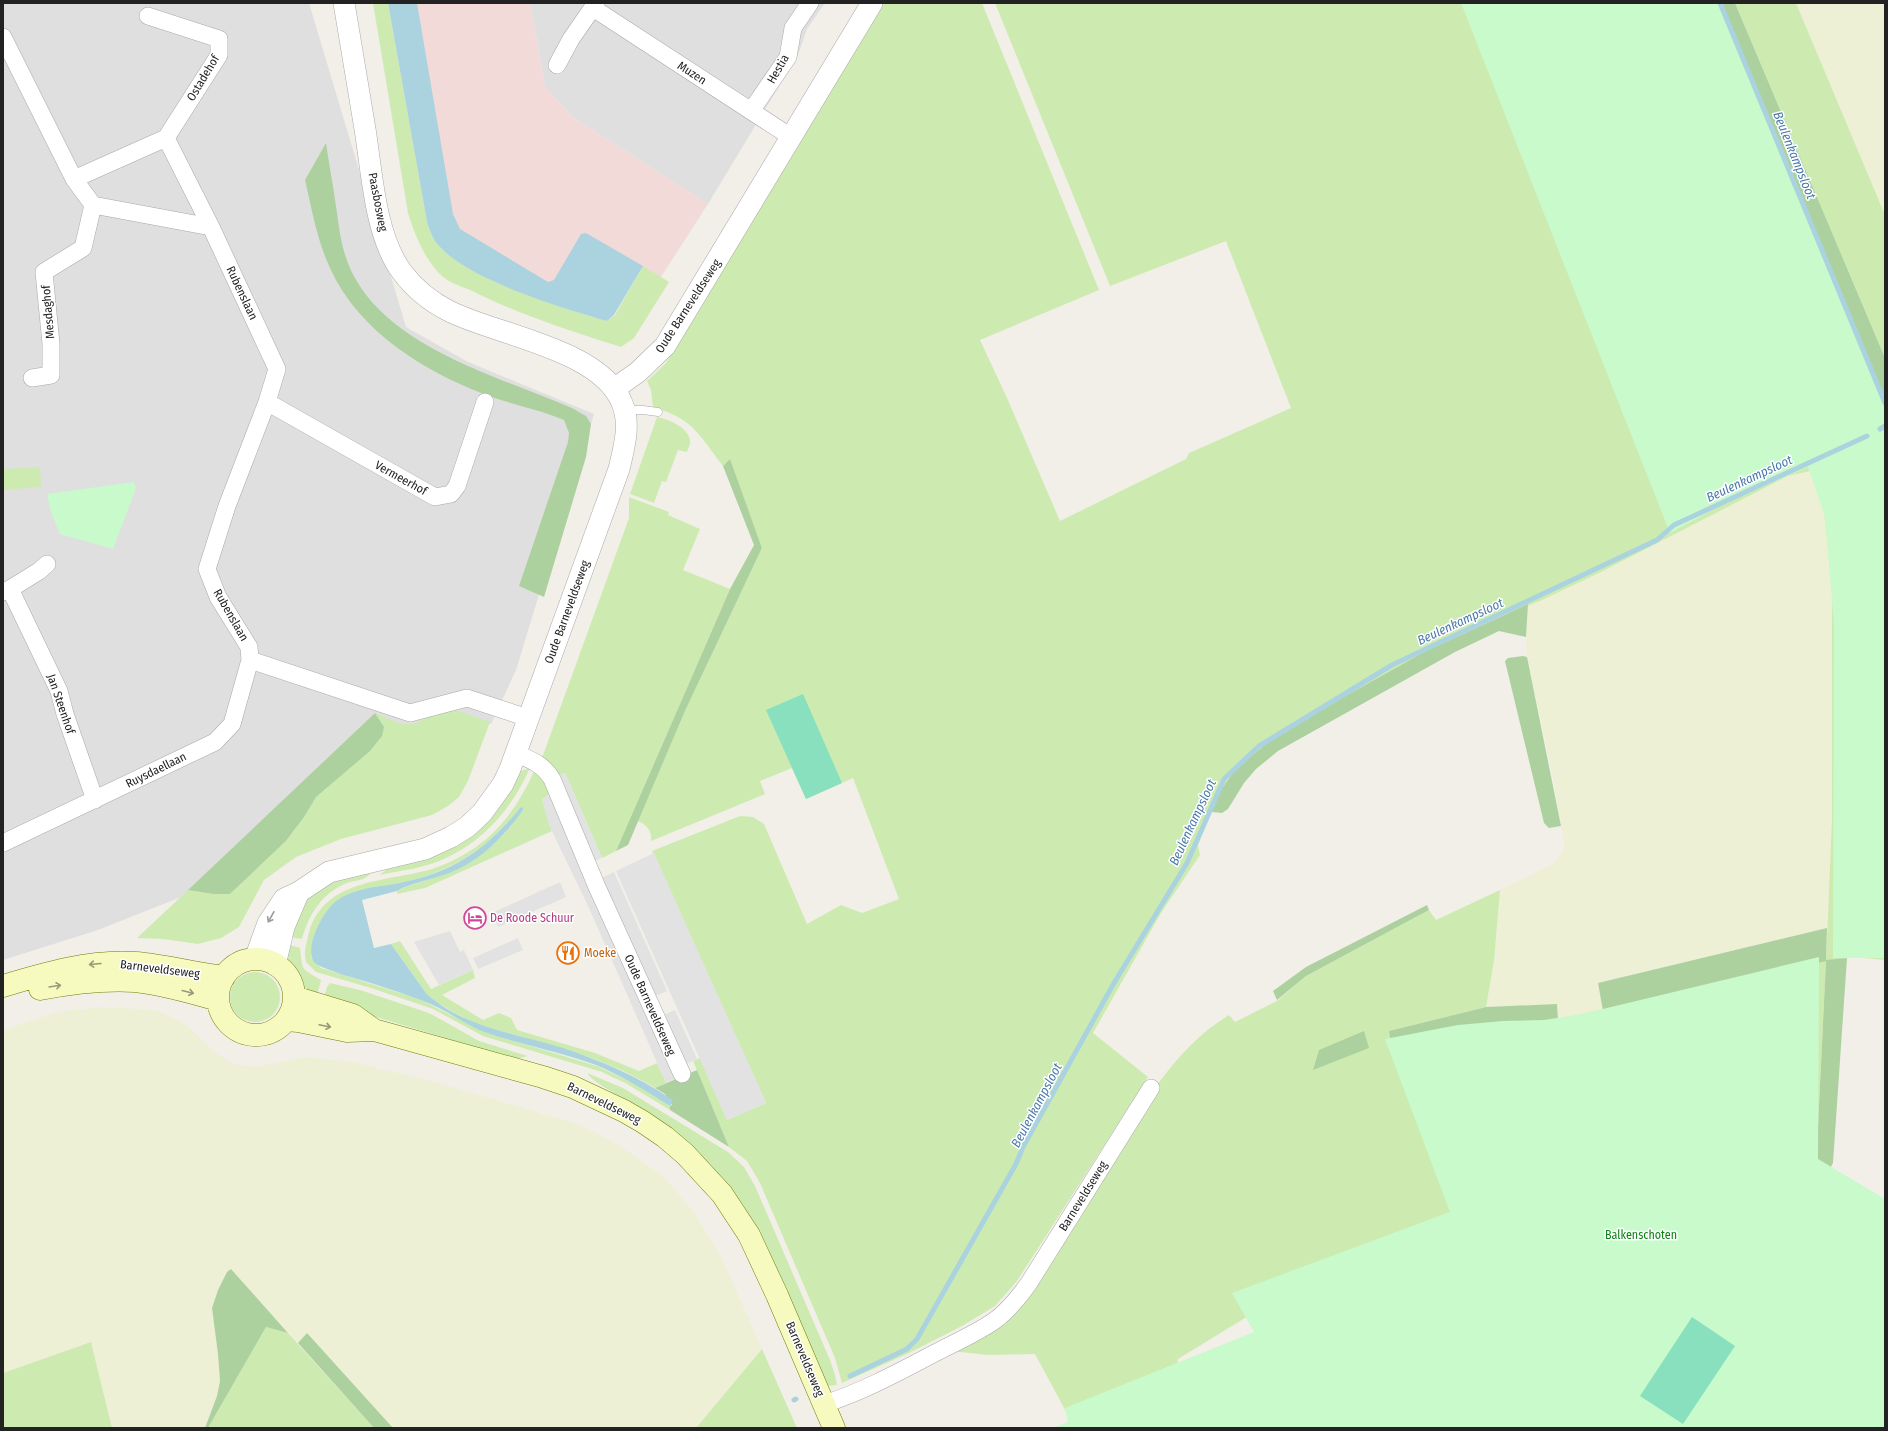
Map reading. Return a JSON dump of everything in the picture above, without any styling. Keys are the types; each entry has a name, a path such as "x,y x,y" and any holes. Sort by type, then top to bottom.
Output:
{"main road":[{"path":"265,962 281,969 291,982 294,997 293,1005 286,1020 273,1031 265,1034 248,1034 232,1027 226,1021 222,1014 218,1000 219,989 224,977 239,963 265,962"},
{"name":"Barneveldseweg","path":"3,986 43,974 90,964 120,963 156,966 224,977"},
{"name":"Barneveldseweg","path":"3,998 26,991 58,986 117,981 158,985 218,1000"},
{"name":"Barneveldseweg","path":"294,997 353,1015 374,1030"},
{"name":"Barneveldseweg","path":"286,1020 347,1031 374,1030 543,1077 573,1087 624,1111 665,1137 706,1174 722,1194 749,1235 834,1428"}],"street":[{"name":"Paasbosweg","path":"344,3 380,222 387,244 402,272 427,297 449,311 579,361 590,367 614,389"},
{"name":"Hestia","path":"751,111 788,57 793,28 810,3"},
{"name":"Oude Barneveldseweg","path":"265,962 284,927 299,892 329,872 425,848 451,837 467,827 492,801 503,784 619,469 625,445 626,426 622,403 614,389 638,372 665,346 872,3"},
{"name":"Muzen","path":"557,65 571,39 594,5 791,137"},
{"name":"Ostadehof","path":"148,16 219,39 219,55 166,138"},
{"path":"3,37 74,179 94,206 211,227"},
{"path":"74,179 166,138 211,227"},
{"name":"Mesdaghof","path":"32,378 51,375 51,344 44,272 83,248 94,206"},
{"name":"Rubenslaan","path":"211,227 277,369 267,402 227,506 207,569 218,597 250,654"},
{"name":"Vermeerhof","path":"267,402 435,497 451,494 457,486 485,402"},
{"name":"Jan Steenhof","path":"47,564 39,571 7,590 59,691 64,714 95,800"},
{"path":"250,654 410,713 467,698 528,718"},
{"name":"Ruysdaellaan","path":"3,843 215,742 232,724 250,654"},
{"name":"Oude Barneveldseweg","path":"515,754 535,762 546,769 552,778 597,887 682,1074"},
{"name":"Barneveldseweg","path":"824,1404 842,1398 918,1362 975,1332 1007,1310 1029,1283 1152,1088"}],"lane":[{"path":"624,410 658,412"}],"shaded area":[{"path":"3,3 309,3 406,327 468,362 594,414 516,670 491,724 444,721 219,882 98,930 3,960"},
{"path":"410,3 530,3 545,86 571,116 708,204 659,280 584,236 555,285 540,283 453,227"},
{"path":"530,3 825,3 807,29 798,55 708,204 571,116 545,86"},
{"path":"565,773 602,858 587,864 595,881 614,872 667,991 648,999 657,1018 675,1010 697,1059 679,1067 682,1076 666,1083 589,908 549,825 542,799 557,791 552,779"},
{"path":"654,853 766,1103 727,1120 616,871"},
{"path":"560,882 566,897 498,927 492,913"},
{"path":"450,931 460,952 464,950 473,970 439,985 414,942"},
{"path":"518,938 523,950 478,969 473,958"}],"green space":[{"path":"373,3 388,3 427,222 436,242 455,260 474,272 543,301 607,321 615,315 643,266 669,282 634,338 621,347 544,322 449,281 437,271 426,256 417,239 408,213"},
{"path":"880,3 982,3 1099,290 980,340 1007,398 1060,521 1186,459 1189,453 1291,408 1226,241 1110,286 995,3 1715,3 1885,475 1885,960 1852,957 1826,961 1817,1147 1250,1315 1178,1359 1177,1368 1071,1421 1035,1354 988,1355 951,1351 993,1328 1160,1080 1192,1044 1209,1029 1229,1015 1235,1022 1277,1001 1306,976 1429,910 1436,920 1500,890 1494,961 1486,1007 1389,1031 1523,1027 1826,960 1832,819 1832,589 1824,511 1815,470 1788,476 1599,573 1540,601 1493,619 1424,652 1283,731 1237,767 1220,791 1198,845 1200,855 1161,913 1093,1033 1148,1077 1017,1281 995,1306 962,1326 909,1353 842,1383 835,1358 760,1183 747,1161 729,1147 693,1061 700,1058 727,1120 766,1103 652,851 740,816 753,817 764,824 807,924 841,905 862,913 899,899 853,778 806,799 792,768 760,781 765,794 651,841 651,834 648,829 644,824 638,821 685,711 762,548 730,460 723,466 701,437 687,423 678,417 653,407 651,390 647,381 666,363"},
{"path":"1461,3 1720,3 1885,398 1885,958 1833,958 1834,625 1825,517 1808,467 1726,503 1670,533"},
{"path":"1715,3 1735,3 1885,358 1885,416"},
{"path":"1735,3 1796,3 1885,215 1885,358"},
{"path":"1796,3 1885,3 1885,215"},
{"path":"326,143 339,230 344,253 350,268 367,295 389,319 416,339 446,356 572,408 586,416 591,424 586,457 544,597 519,586 568,442 569,433 564,420 547,413 495,398 445,377 421,364 399,349 378,332 359,312 343,291 325,257 315,225 305,180"},
{"path":"657,417 677,424 686,431 690,444 687,452 678,450 666,482 662,481 654,503 630,494"},
{"path":"730,459 762,548 685,711 628,845 616,851 730,589 754,545 723,466"},
{"path":"40,467 41,487 3,490 3,469"},
{"path":"1815,470 1824,511 1832,589 1832,819 1827,928 1598,983 1603,1011 1558,1020 1557,1005 1486,1007 1494,961 1500,890 1553,864 1563,851 1564,842 1551,769 1527,657 1526,637 1528,604 1540,601 1599,573 1788,476"},
{"path":"134,482 136,488 113,549 60,534 51,512 47,494"},
{"path":"629,497 669,512 668,515 700,529 683,570 730,589 616,851 602,858 565,773 557,776 542,758 629,518"},
{"path":"1528,604 1526,637 1499,631 1455,652 1278,751 1256,769 1244,783 1228,809 1222,813 1212,812 1220,791 1237,767 1283,731 1424,652"},
{"path":"1523,656 1527,657 1561,826 1549,828 1544,823 1505,661 1508,658"},
{"path":"803,694 842,783 806,799 766,710"},
{"path":"442,710 456,710 490,722 468,781 459,797 448,806 432,815 341,839 296,857 264,880 239,927 221,938 198,944 163,939 137,938 188,890 213,894 230,894 286,841 304,817 315,797 334,782 384,727 375,713 401,724 414,724"},
{"path":"375,713 384,727 382,736 370,751 316,797 304,817 286,841 230,894 213,894 188,890"},
{"path":"530,768 513,799 503,813 492,826 465,847 450,856 428,865 380,875 391,865 416,859 521,771"},
{"path":"534,771 541,774 550,794 542,799 552,831 425,888 397,894 397,891 402,888 448,872 475,858 488,849 512,825 507,825 469,855 442,870 413,880 356,892 343,897 311,956 321,968 419,999 487,1033 597,1066 635,1084 670,1106 670,1110 627,1084 602,1072 483,1036 433,1009 371,988 316,972 306,962 305,951 309,932 317,914 329,901 343,892 360,885 432,869 448,863 468,852 483,842 501,824 523,793"},
{"path":"377,867 365,878 349,882 330,892 318,905 308,921 302,939 288,937 300,909 307,900 325,887 345,877"},
{"path":"1427,905 1429,910 1306,976 1277,1000 1273,991 1306,967"},
{"path":"1827,928 1826,960 1847,958 1833,1163 1803,1217 1817,1147 1826,961 1603,1011 1598,983"},
{"path":"400,941 431,989 473,970 475,978 442,995 483,1020 499,1013 511,1018 517,1030 595,1053 639,1071 657,1063 666,1083 655,1088 591,1058 569,1050 479,1025 451,1011 426,993 391,944"},
{"path":"286,944 300,948 302,965 309,973 321,980 316,999 304,990 297,980 289,961"},
{"name":"Balkenschoten","path":"1819,957 1818,1159 1885,1199 1885,1428 1053,1428 1068,1422 1065,1408 1254,1332 1232,1293 1450,1212 1385,1039 1458,1025 1503,1021 1544,1020 1582,1014"},
{"path":"255,972 264,974 275,983 280,997 278,1006 269,1017 255,1022 246,1020 235,1011 230,997 232,988 241,977"},
{"path":"330,983 360,990 431,1014 479,1041 528,1056 516,1059 323,1001 327,987"},
{"path":"1557,1004 1558,1020 1391,1043 1389,1031 1486,1007"},
{"path":"102,1007 158,1011 186,1025 216,1053 233,1064 255,1067 307,1057 352,1062 435,1082 581,1125 619,1145 664,1177 694,1212 722,1258 762,1349 696,1428 393,1428 307,1334 298,1343 231,1269 227,1272 218,1290 212,1308 220,1381 217,1396 205,1428 112,1428 91,1342 3,1373 3,1030 57,1012"},
{"path":"1364,1031 1369,1048 1313,1070 1319,1050"},
{"path":"697,1070 729,1147 670,1110 670,1106 672,1105 665,1094 655,1088"},
{"path":"587,1073 623,1088 728,1152 744,1167 755,1186 830,1360 837,1385 828,1386 763,1240 747,1212 729,1186 688,1142 673,1130 650,1113 598,1083"},
{"path":"231,1269 288,1333 266,1327 208,1428 205,1428 217,1396 220,1381 212,1308 218,1290 227,1272"},
{"path":"1692,1317 1735,1346 1683,1424 1640,1396"},
{"path":"266,1327 288,1333 374,1428 208,1428"},
{"path":"307,1333 393,1428 374,1428 298,1343"},
{"path":"91,1342 112,1428 3,1428 3,1373"},
{"path":"762,1349 797,1428 696,1428"}],"water":[{"path":"388,3 417,3 453,214 460,229 548,282 554,280 581,234 586,233 643,266 614,315 607,321 543,301 495,282 474,272 455,260 436,242 427,222"},
{"path":"521,807 523,810 508,830 481,855 471,862 449,873 397,891 362,900 374,948 391,944 426,993 441,1005 456,1014 491,1028 563,1048 606,1064 634,1077 673,1100 670,1106 643,1089 606,1069 569,1056 487,1033 445,1011 411,996 325,969 314,962 311,948 316,930 325,913 335,902 356,891 415,880 450,867 480,848 508,823"}],"waterway":[{"name":"Beulenkampsloot","path":"1720,3 1885,403"},
{"name":"Beulenkampsloot","path":"1880,429 1885,426"},
{"name":"Beulenkampsloot","path":"850,1376 907,1349 917,1339 1016,1164 1023,1147 1114,983 1187,863 1224,779 1259,746 1392,665 1657,540 1674,525 1867,436"}],"place":[{"name":"De Roode Schuur","path":"475,918"},
{"name":"Moeke","path":"568,953"}]}
